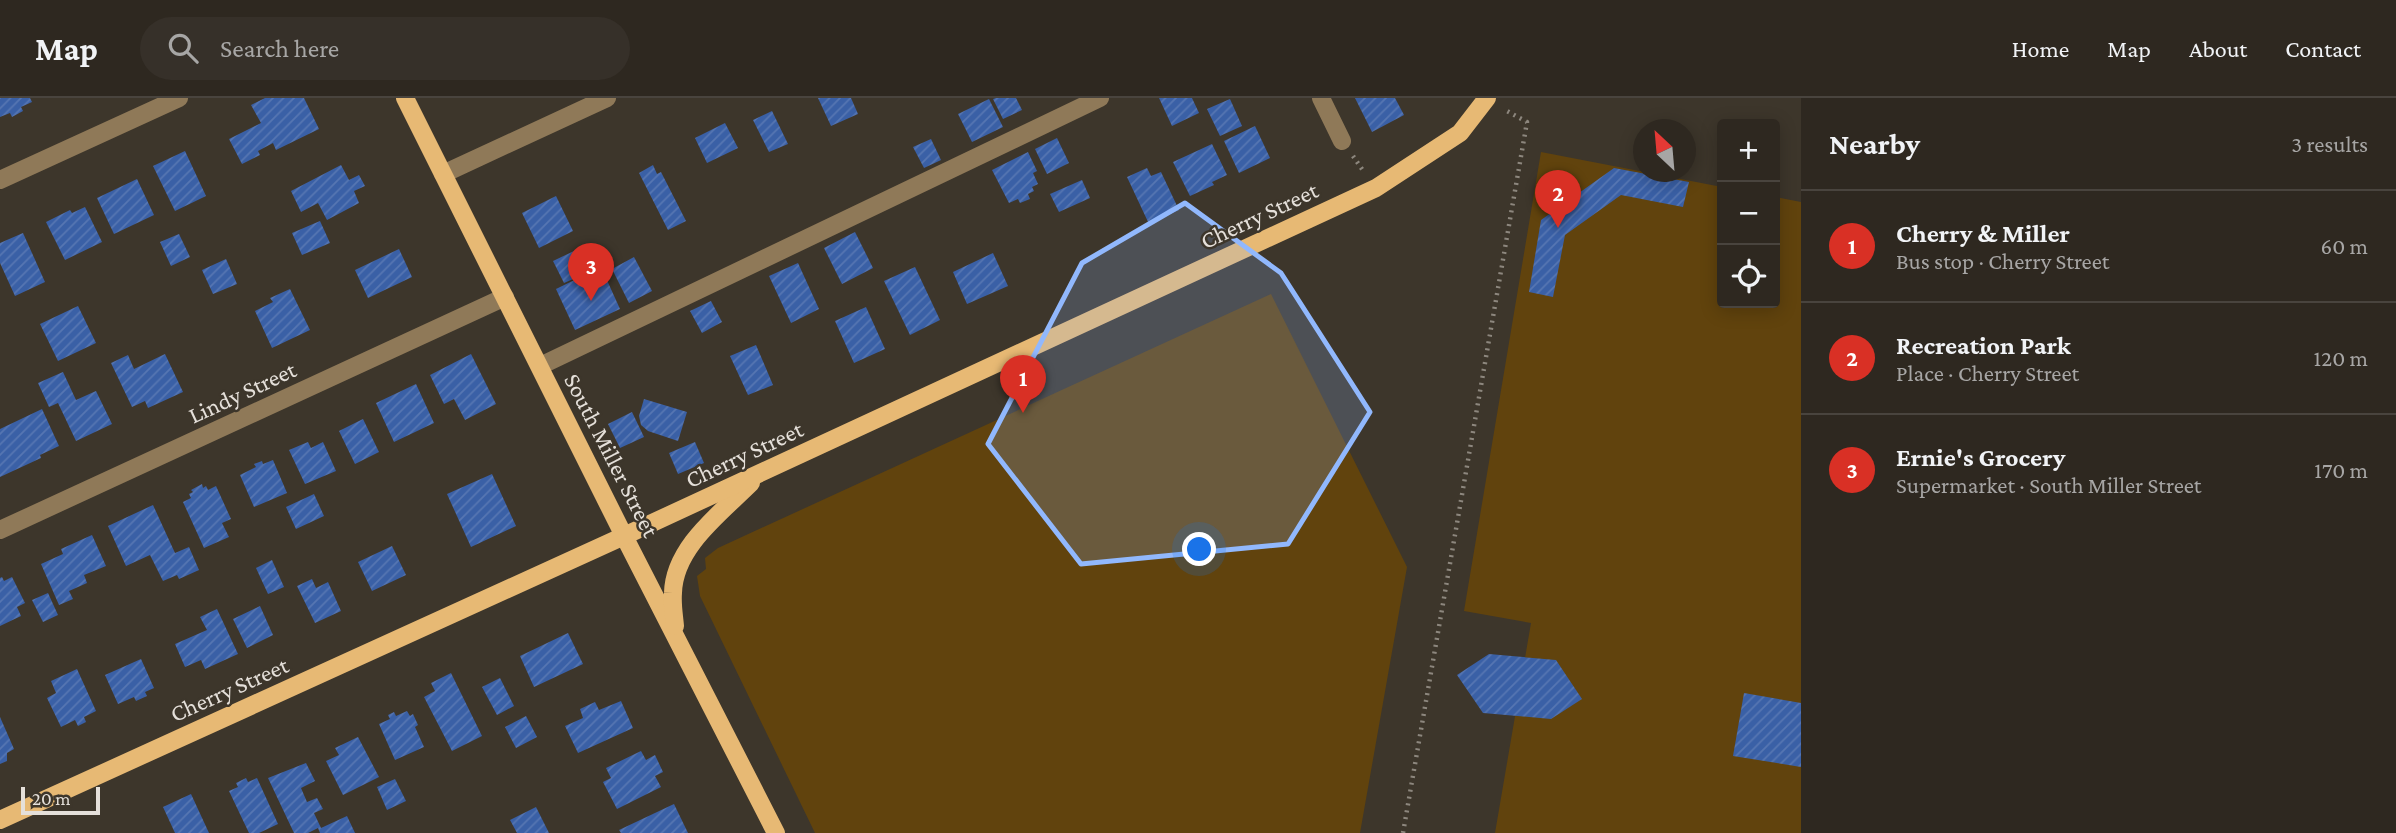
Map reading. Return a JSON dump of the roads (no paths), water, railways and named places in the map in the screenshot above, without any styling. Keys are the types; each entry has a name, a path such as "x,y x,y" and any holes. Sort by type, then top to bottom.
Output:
{"main road":[{"name":"South Miller Street","path":"405,98 776,833"},
{"name":"Cherry Street","path":"0,820 624,536 1376,188 1460,133 1486,99"},
{"path":"676,637 673,592 677,568 692,543 761,473"}],"street":[{"path":"0,180 179,98"},
{"path":"443,174 607,98"},
{"path":"540,366 1100,98"},
{"path":"1327,103 1342,141"},
{"name":"Lindy Street","path":"0,530 505,297"}],"place":[{"name":"Recreation Park","path":"1558,228"},
{"name":"Ernie's Grocery","path":"591,301"},
{"name":"Cherry & Miller","path":"1023,413"}]}
